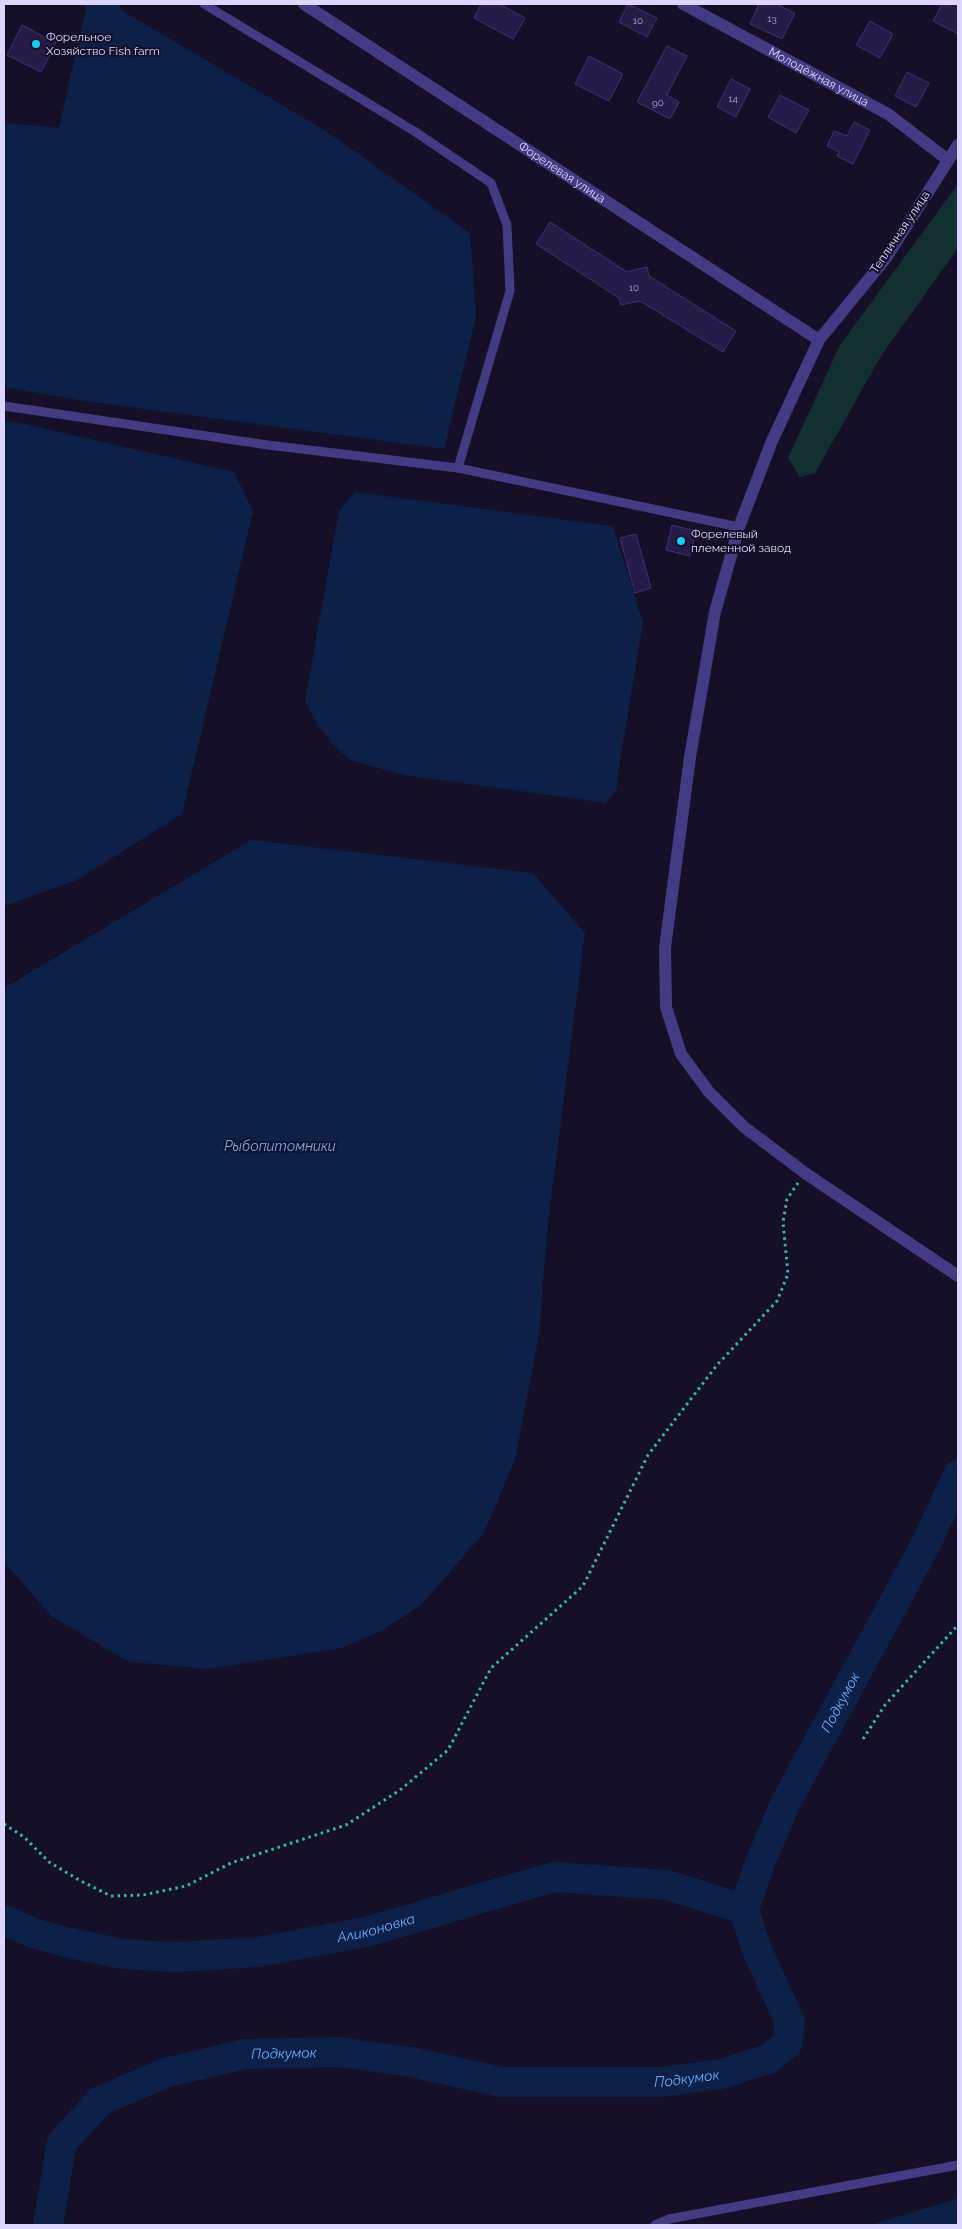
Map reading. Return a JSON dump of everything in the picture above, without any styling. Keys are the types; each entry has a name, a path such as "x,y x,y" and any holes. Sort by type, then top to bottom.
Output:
{"street":[{"name":"Форелевая улица","path":"304,4 819,340"},
{"name":"Молодёжная улица","path":"683,4 888,114 948,160"},
{"name":"Тепличная улица","path":"958,145 886,258 819,340 772,441 739,527 715,612 690,758 665,948 666,1008 681,1054 708,1092 744,1127 805,1173 958,1276"}],"lane":[{"path":"204,4 414,131 491,183 507,225 510,291 458,468"},
{"path":"4,406 268,444 458,468 739,527"},
{"path":"655,2225 669,2219 958,2165"}],"path":[{"path":"4,1824 24,1837 49,1862 79,1880 111,1896 143,1895 186,1886 231,1863 346,1825 400,1790 448,1750 491,1668 584,1586 648,1455 717,1365 777,1301 788,1274 783,1222 787,1199 805,1173"},
{"path":"863,1739 884,1705 958,1625"}],"green space":[{"path":"958,184 958,248 881,356 815,473 800,477 788,458 840,345"}],"water":[{"path":"87,4 119,4 121,10 326,131 470,233 476,317 444,449 84,401 4,387 4,123 59,128"},
{"path":"4,421 20,423 234,472 253,511 182,814 77,880 4,906"},
{"path":"355,492 613,526 643,623 618,772 617,789 606,803 404,775 350,760 333,745 317,724 305,701 339,511"},
{"name":"Рыбопитомники","path":"251,840 533,873 585,933 548,1222 539,1334 515,1460 484,1533 421,1605 381,1631 341,1648 209,1669 129,1662 51,1616 4,1562 4,988"},
{"path":"958,2198 958,2225 870,2225 947,2202"}],"building":[{"path":"481,4 499,4 525,18 513,39 474,18"},
{"path":"628,4 657,18 647,37 619,22"},
{"path":"759,4 776,4 795,13 782,39 750,24"},
{"path":"942,4 958,4 958,34 933,21"},
{"path":"870,21 893,34 880,58 856,45"},
{"path":"22,25 56,43 41,72 7,55"},
{"path":"667,46 687,56 667,95 679,102 670,119 637,102"},
{"path":"589,56 623,74 609,101 575,84"},
{"path":"907,72 929,83 916,107 895,96"},
{"path":"731,79 750,89 736,117 717,107"},
{"path":"780,95 809,110 796,133 768,117"},
{"path":"854,122 870,130 853,164 837,156 839,152 827,146 834,131 847,136"},
{"path":"550,222 627,272 647,267 649,276 736,331 723,352 640,301 621,305 619,298 536,244"},
{"name":"Форелевый племенной завод","path":"672,525 696,531 690,556 666,550"},
{"path":"636,534 651,588 635,593 620,538"}],"waterway":[{"name":"Подкумок","path":"48,2225 62,2142 100,2101 165,2073 245,2054 339,2052 411,2062 501,2082 661,2082 721,2074 768,2059 787,2044 790,2022 756,1948 744,1909 760,1863 785,1804 927,1542 958,1475"},
{"name":"Аликоновка","path":"4,1920 33,1933 70,1943 123,1954 176,1957 258,1952 366,1932 554,1877 667,1885 744,1909"}],"place":[{"name":"Форельное Хозяйство Fish farm","path":"36,44"},
{"name":"Форелевый племенной завод","path":"681,541"}]}
